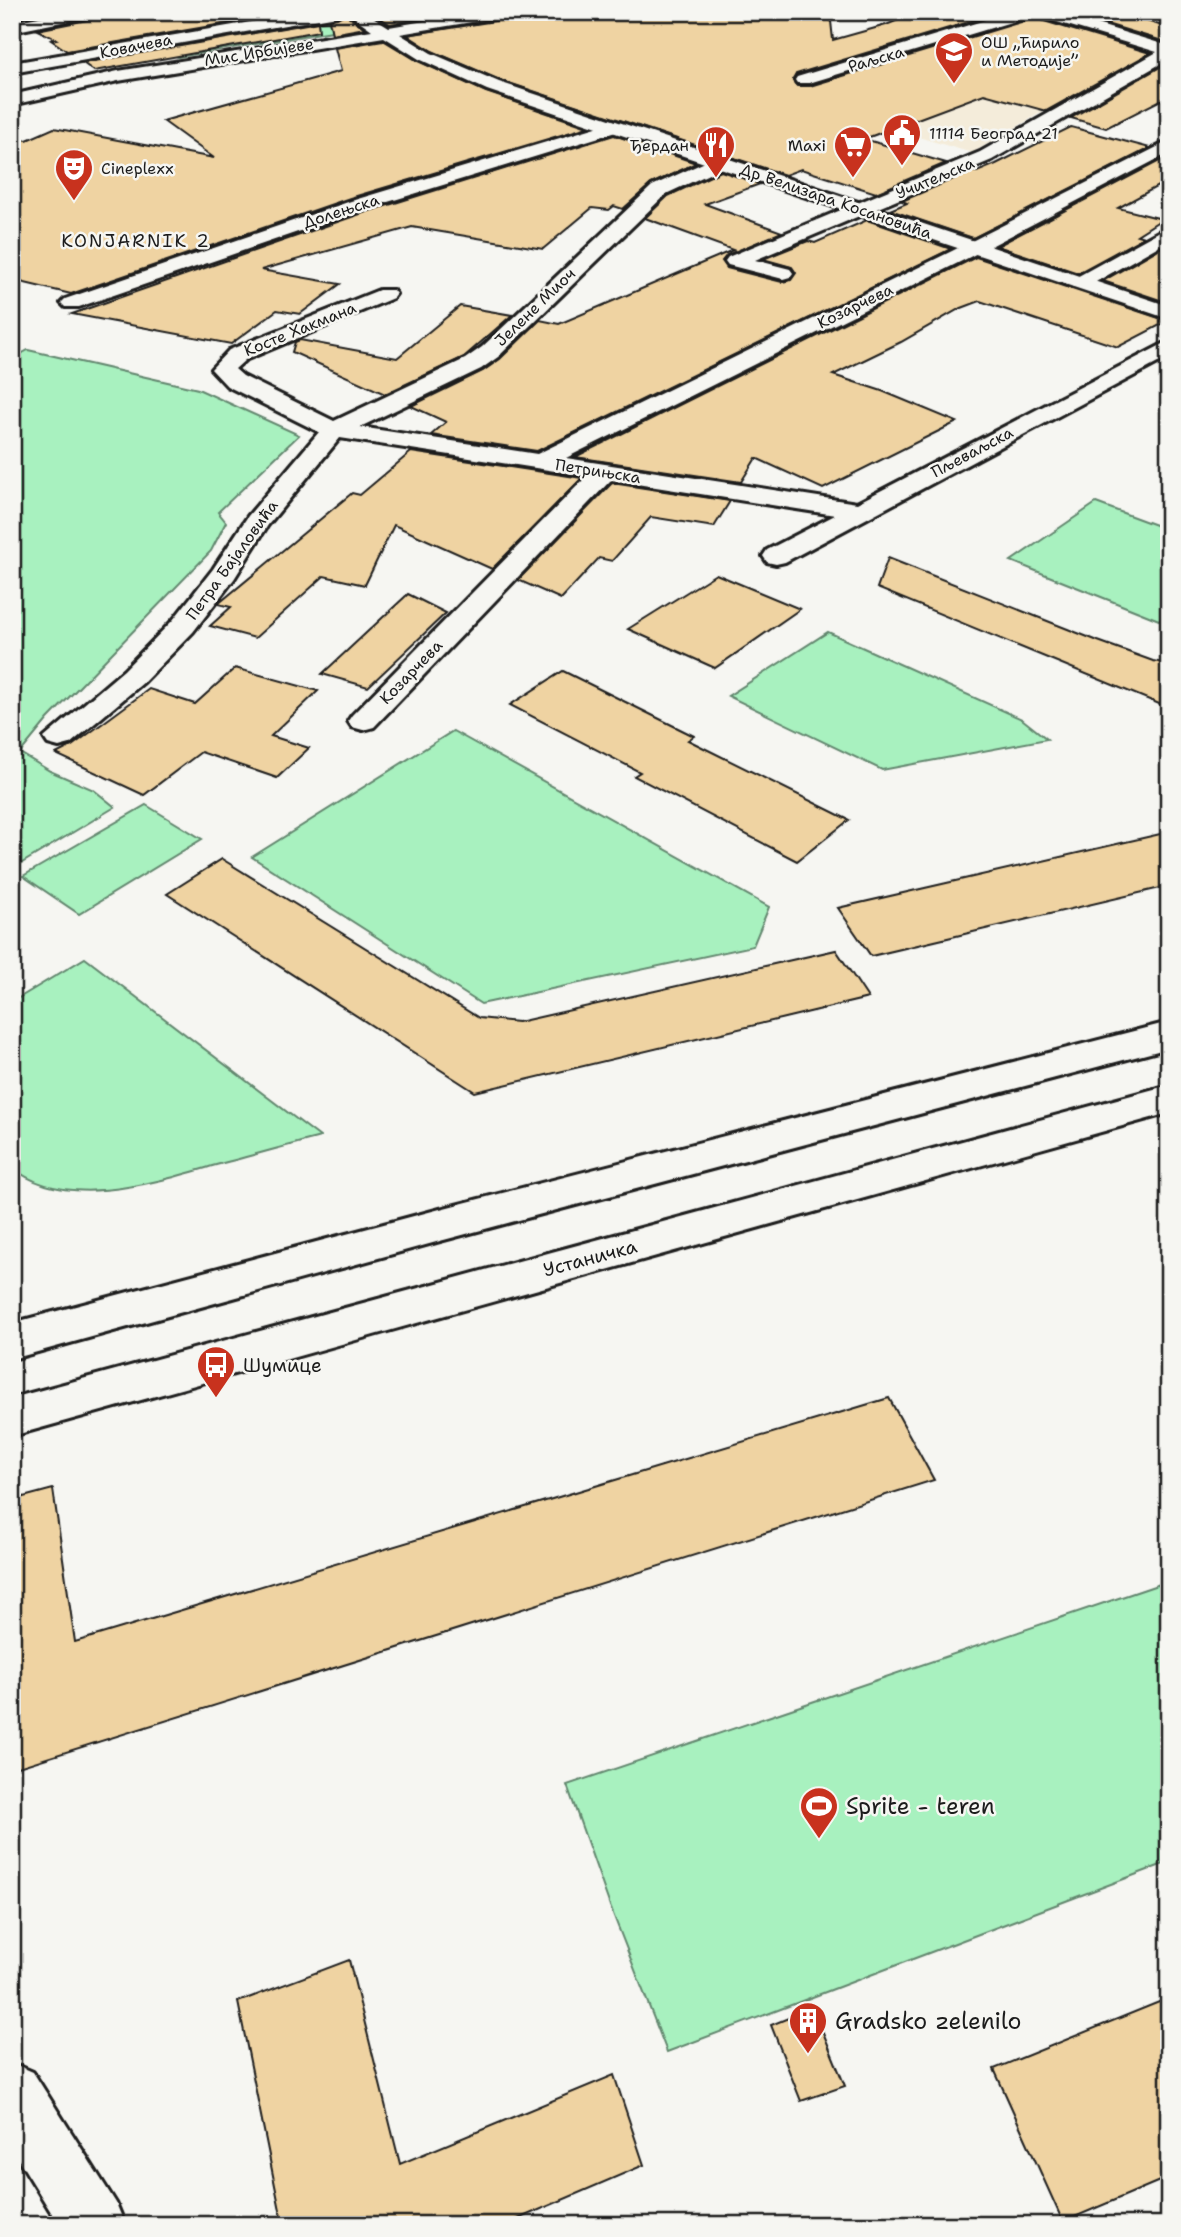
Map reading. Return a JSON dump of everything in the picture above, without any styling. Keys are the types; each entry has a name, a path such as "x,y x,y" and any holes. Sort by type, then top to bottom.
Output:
{"street":[{"path":"12,27 91,12"},
{"name":"Ковачева","path":"15,68 337,12"},
{"name":"Др Велизара Косановића","path":"354,12 425,57 474,79 1169,313"},
{"name":"Мис Ирбијеве","path":"12,100 118,76 507,12"},
{"name":"Раљска","path":"803,80 1029,12"},
{"path":"1040,12 1169,52"},
{"name":"Учитељска","path":"783,273 735,261 993,152 1169,52"},
{"name":"Долењска","path":"72,303 358,205 613,127"},
{"name":"Козарчева","path":"540,462 973,247 1169,146"},
{"name":"Јелене Миоч","path":"334,430 473,364 500,342 659,190 720,162"},
{"path":"1080,283 1169,232"},
{"name":"Косте Хакмана","path":"334,430 235,382 222,369 237,355 386,294"},
{"name":"Пљеваљска","path":"776,556 1169,348"},
{"name":"Петрињска","path":"334,430 861,511"},
{"name":"Петра Бајаловића","path":"59,738 134,676 183,626 224,573 257,521 334,430"},
{"name":"Козарчева","path":"363,721 605,472"},
{"path":"12,1341 426,1229 1169,1035"},
{"name":"Устаничка","path":"12,1417 1169,1099"},
{"path":"12,2093 94,2225"}],"shaded area":[{"name":"ОШ „Ћирило и Методије”","path":"1032,19 1142,51 1138,56 972,153 767,92 796,83 812,86"}],"green space":[{"path":"333,14 343,20 332,31 178,57 166,52 180,49 168,43 256,26 262,30 318,20 315,17"},
{"path":"28,350 198,389 299,435 218,512 226,522 211,551 48,719 20,753 50,771 94,790 115,807 12,869 12,359"},
{"path":"1096,503 1169,530 1169,612 1159,620 1011,561"},
{"path":"828,632 1022,719 1047,739 882,770 728,696"},
{"path":"453,731 769,907 753,946 481,1004 252,857"},
{"path":"146,805 202,839 79,914 23,876"},
{"path":"85,958 320,1137 167,1179 112,1189 84,1191 58,1188 34,1181 12,1167 12,1002"},
{"path":"1169,1581 1169,1862 667,2052 610,1906 567,1785"}],"building":[{"path":"101,12 292,12 67,51 51,40 56,39 37,30 92,19"},
{"path":"370,12 461,12 390,24"},
{"path":"517,12 830,12 833,40 886,25 918,12 1002,12 796,74 793,81 797,86 810,86 1034,18 1150,53 1046,111 984,94 864,139 946,163 876,193 801,169 785,175 500,80 432,51 407,35 507,19"},
{"path":"1067,12 1118,12 1169,28 1169,43"},
{"path":"345,14 365,28 332,34 329,20"},
{"path":"318,22 319,31 94,71 83,63"},
{"path":"383,40 418,61 486,92 588,127 350,198 71,294 12,280 12,137 27,140 54,128 214,158 163,121 341,71 335,48"},
{"path":"1169,62 1169,96 1106,128 1071,118"},
{"path":"1071,127 1150,148 973,238 890,210 907,203 902,201 972,171 977,172 996,164"},
{"path":"614,135 696,163 651,184 623,209 614,206 609,210 592,208 543,249 412,227 261,270 340,284 300,314 277,310 231,344 72,314 366,212"},
{"path":"1169,156 1169,180 1118,208 1162,219 1137,235 1144,237 1078,273 997,246"},
{"path":"721,171 760,184 705,204 782,232 727,255 722,261 727,268 782,282 791,280 796,273 792,267 763,259 808,241 815,243 867,220 951,249 537,451 431,435 446,422 411,406 483,371 500,359 540,320 559,324 733,250 645,218 668,196"},
{"path":"1169,243 1169,303 1103,281"},
{"path":"976,257 1168,321 1118,347 980,301 959,309 901,342 833,375 882,391 957,422 823,489 756,458 741,482 575,457"},
{"path":"460,306 512,315 464,357 385,394 292,352 295,342 300,340 397,358"},
{"path":"411,452 582,478 492,569 394,525 365,585 324,576 255,638 210,626 231,607 218,604 352,493 360,495"},
{"path":"612,483 730,501 714,527 651,517 612,561 599,558 561,599 518,580"},
{"path":"888,558 1098,641 1169,664 1169,708 877,588"},
{"path":"716,574 800,609 715,668 628,629"},
{"path":"408,594 446,613 368,687 322,674"},
{"path":"235,668 318,691 271,736 309,748 277,778 201,752 144,795 56,754 72,746 149,689 195,704"},
{"path":"563,671 694,736 688,740 849,820 797,861 634,776 640,772 510,705"},
{"path":"1169,832 1169,886 871,956 838,908"},
{"path":"222,859 479,1018 518,1022 836,950 868,998 475,1092 167,894"},
{"path":"889,1398 934,1480 12,1769 12,1500 53,1489 75,1642"},
{"path":"349,1960 400,2164 614,2075 644,2165 504,2225 283,2225 238,2002"},
{"path":"1169,1998 1169,2177 1063,2222 994,2069"},
{"name":"Gradsko zelenilo","path":"813,2008 845,2086 801,2101 771,2025"}],"place":[{"name":"ОШ „Ћирило и Методије”","path":"954,85"},
{"name":"11114 Београд 21","path":"902,167"},
{"name":"Ђердан","path":"716,179"},
{"name":"Maxi","path":"853,179"},
{"name":"Cineplexx","path":"74,202"},
{"name":"Шумице","path":"216,1399"},
{"name":"Sprite - teren","path":"819,1840"},
{"name":"Gradsko zelenilo","path":"808,2055"}],"district":[{"name":"KONJARNIK 2","path":"136,241"}]}
